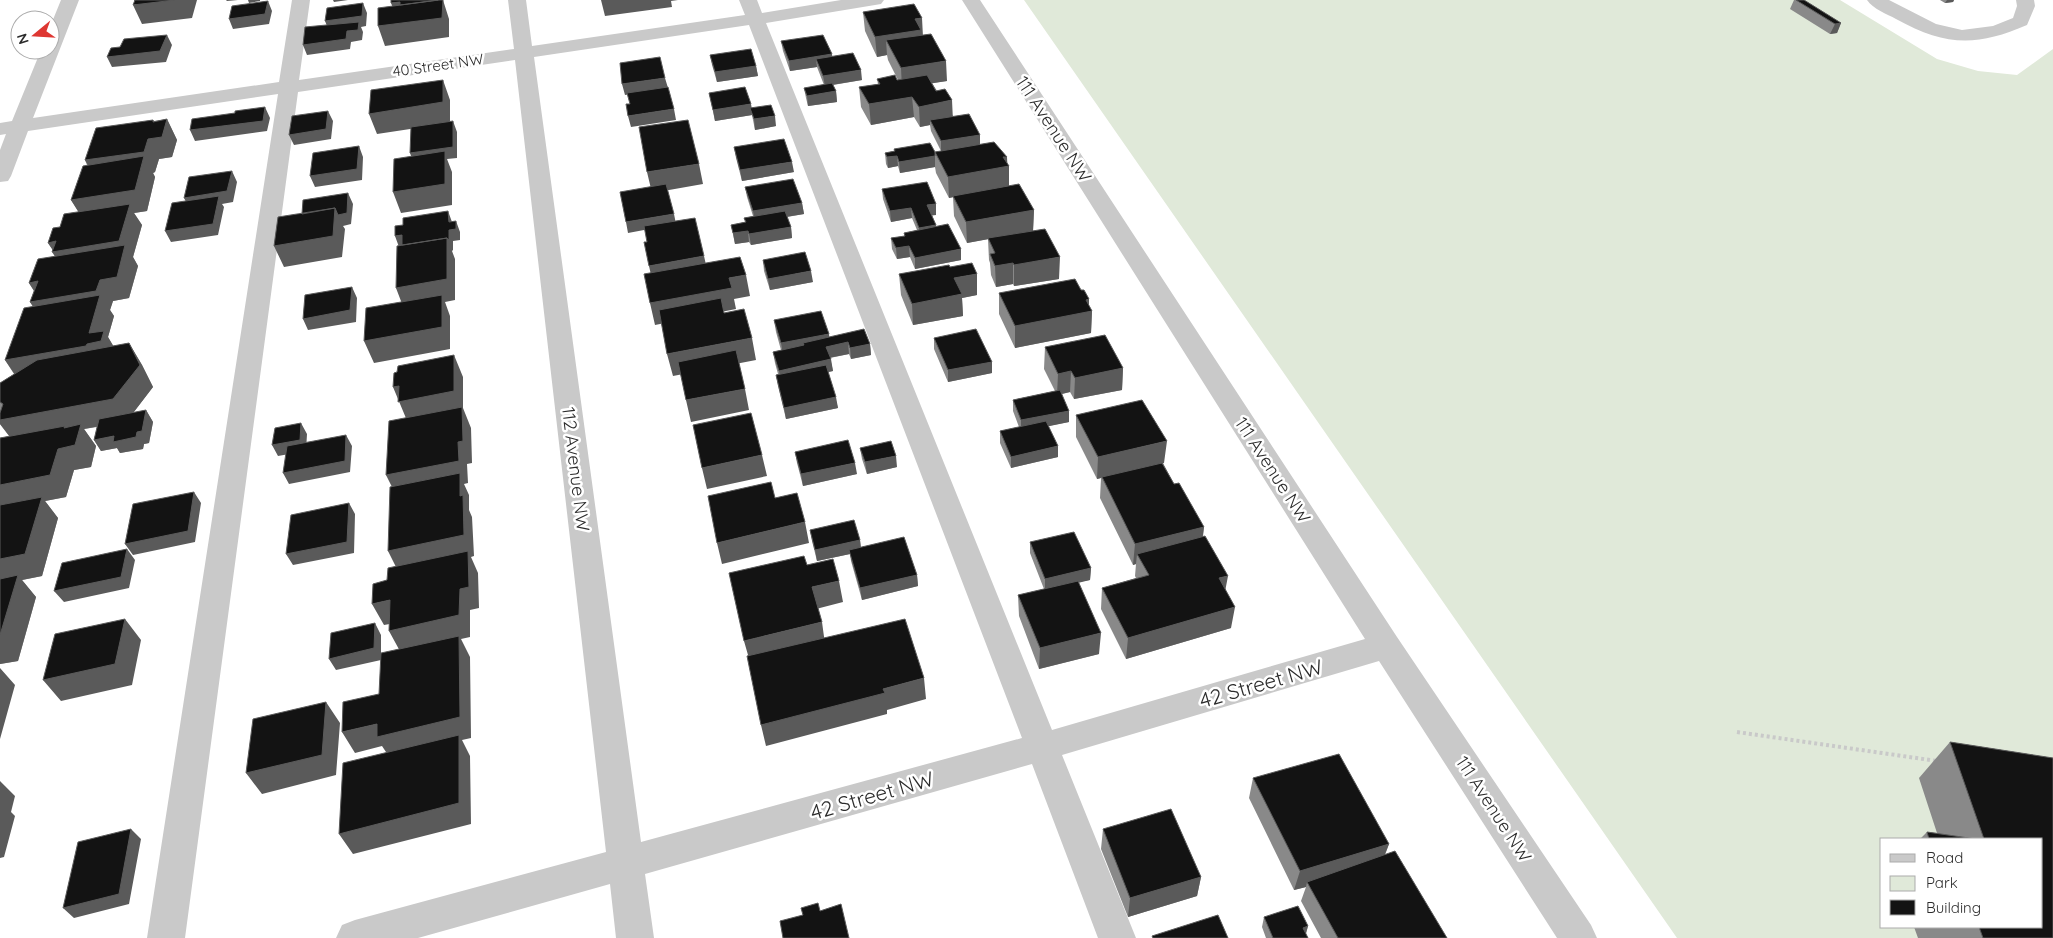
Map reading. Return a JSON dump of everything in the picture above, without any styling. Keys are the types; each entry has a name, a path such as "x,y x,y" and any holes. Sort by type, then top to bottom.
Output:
{"street":[{"path":"0,176 70,0"},
{"path":"166,938 301,0"},
{"name":"112 Avenue NW","path":"516,0 636,938"},
{"name":"40 Street NW","path":"0,129 522,53 752,10 875,0"},
{"name":"111 Avenue NW","path":"971,0 1386,646 1578,938"},
{"path":"1876,0 1922,27 1958,37 2000,31 2021,21 2026,6 2025,0"},
{"path":"752,10 1117,938"},
{"name":"42 Street NW","path":"355,938 1042,747 1386,646"}],"path":[{"path":"1737,732 1944,762"}],"green space":[{"path":"1024,0 1840,0 1937,59 1978,71 2017,75 2053,49 2053,938 1677,938"}],"building":[{"path":"135,0 175,0 133,5"},
{"path":"391,0 438,0 400,5 400,2 391,3"},
{"path":"443,0 442,18 378,26 378,8"},
{"path":"1796,0 1804,0 1841,23 1835,24"},
{"path":"268,1 265,14 229,19 232,6"},
{"path":"363,3 362,16 325,21 327,8"},
{"path":"914,4 922,18 915,19 921,30 875,37 863,12"},
{"path":"359,22 358,30 347,31 346,39 303,45 305,27"},
{"path":"931,34 946,61 901,68 886,40"},
{"path":"167,35 160,51 107,57 111,48 120,47 124,39"},
{"path":"823,35 832,54 789,61 781,41"},
{"path":"751,49 756,66 715,72 710,55"},
{"path":"853,53 861,70 823,76 816,59"},
{"path":"660,57 665,78 622,84 620,63"},
{"path":"895,75 897,80 927,75 936,91 945,89 952,100 919,107 912,97 869,104 859,87 880,84 877,79"},
{"path":"443,80 443,102 369,114 371,90"},
{"path":"832,83 836,91 807,96 804,88"},
{"path":"668,87 674,109 628,116 626,104 630,104 627,93"},
{"path":"745,87 751,104 713,110 709,93"},
{"path":"771,105 775,116 754,119 750,108"},
{"path":"265,107 263,121 190,130 192,119"},
{"path":"328,111 326,129 289,135 292,116"},
{"path":"969,114 980,135 941,141 930,120"},
{"path":"167,119 162,137 148,139 144,152 85,160 96,128"},
{"path":"688,120 699,164 647,172 639,127"},
{"path":"453,121 453,147 410,153 411,127"},
{"path":"784,139 792,162 740,170 734,147"},
{"path":"994,142 1007,157 1003,157 1009,166 948,177 935,152"},
{"path":"930,143 935,156 899,162 897,156 887,157 885,153 895,151 894,149"},
{"path":"359,146 357,169 310,176 313,153"},
{"path":"445,151 445,184 393,192 394,159"},
{"path":"144,156 135,190 71,200 83,166"},
{"path":"232,171 227,191 184,198 189,177"},
{"path":"793,179 802,203 753,211 745,187"},
{"path":"927,182 936,204 927,205 936,225 919,228 911,208 890,211 882,189"},
{"path":"666,184 674,214 626,222 620,192"},
{"path":"1019,184 1034,210 966,222 953,196"},
{"path":"348,193 347,213 338,215 335,208 302,214 303,200"},
{"path":"219,196 213,224 165,231 172,203"},
{"path":"130,204 119,241 52,252 56,241 48,243 53,228 60,227 64,214"},
{"path":"335,208 333,236 274,246 278,217"},
{"path":"448,211 449,222 456,221 456,229 449,230 448,240 447,238 402,245 402,235 395,236 395,226 403,225 403,218"},
{"path":"785,211 791,227 749,234 748,231 733,233 731,225 746,222 744,218"},
{"path":"695,218 704,256 649,266 644,242 647,242 644,226"},
{"path":"948,224 961,249 915,258 909,246 896,248 891,238 905,236 904,233"},
{"path":"1045,229 1060,257 1014,265 1013,263 995,266 990,254 995,253 988,238"},
{"path":"447,238 447,279 396,288 397,246"},
{"path":"125,245 117,277 100,280 96,291 30,302 38,281 29,283 38,259"},
{"path":"805,252 811,271 768,279 763,260"},
{"path":"740,257 746,275 729,278 732,288 650,303 644,274"},
{"path":"972,263 977,274 954,278 962,294 912,304 899,274 949,265 950,267"},
{"path":"1075,279 1089,299 1086,300 1092,311 1015,326 999,293"},
{"path":"352,287 350,310 303,319 305,295"},
{"path":"100,295 89,333 104,331 101,341 87,344 86,346 5,360 24,308"},
{"path":"442,295 442,327 364,341 366,308"},
{"path":"721,298 724,313 744,309 752,338 667,354 659,310"},
{"path":"821,311 829,334 781,343 774,320"},
{"path":"864,329 870,344 850,348 848,342 826,347 831,359 779,371 773,352"},
{"path":"976,329 992,362 948,370 934,338"},
{"path":"1105,335 1123,368 1075,378 1071,371 1058,374 1045,347"},
{"path":"129,343 140,365 113,399 0,420 3,404 0,402 0,383 37,360"},
{"path":"736,350 745,389 686,400 678,362"},
{"path":"454,355 454,391 398,402 399,386 393,387 394,373 397,372 398,366"},
{"path":"826,365 836,397 784,408 776,375"},
{"path":"1060,390 1069,411 1021,420 1013,400"},
{"path":"1142,400 1167,441 1098,457 1076,415"},
{"path":"462,407 463,441 458,442 459,461 386,475 389,421"},
{"path":"146,410 142,431 137,432 136,437 113,442 114,436 94,440 99,419"},
{"path":"751,413 762,455 702,468 693,425"},
{"path":"1046,421 1058,446 1011,457 1000,431"},
{"path":"301,423 300,440 272,445 275,428"},
{"path":"81,424 75,445 58,449 50,475 0,485 0,438"},
{"path":"346,435 345,461 283,473 287,446"},
{"path":"848,440 855,463 801,474 795,452"},
{"path":"891,441 896,456 865,462 860,448"},
{"path":"1162,463 1174,484 1179,483 1204,527 1135,544 1102,477"},
{"path":"460,473 460,496 463,495 464,535 388,551 390,487"},
{"path":"771,482 775,498 797,493 805,522 717,543 708,496"},
{"path":"194,492 188,531 125,544 133,504"},
{"path":"42,497 25,554 0,559 0,505"},
{"path":"349,503 347,542 286,554 291,515"},
{"path":"854,520 860,540 815,550 810,530"},
{"path":"1074,532 1091,568 1045,579 1030,542"},
{"path":"1205,536 1228,576 1219,578 1235,607 1128,638 1102,588 1149,575 1137,554"},
{"path":"904,537 917,575 860,588 849,550"},
{"path":"127,549 121,577 54,591 62,563"},
{"path":"468,551 469,587 460,589 459,615 389,631 390,600 372,604 373,584 387,580 388,568"},
{"path":"804,556 807,565 833,559 839,581 812,587 822,622 744,641 729,573"},
{"path":"18,575 0,635 0,579"},
{"path":"1078,581 1101,633 1040,648 1018,595"},
{"path":"125,619 115,664 43,680 55,634"},
{"path":"905,619 924,678 883,689 885,693 761,725 747,656"},
{"path":"375,623 374,648 329,659 331,633"},
{"path":"459,636 460,717 377,737 377,724 342,732 343,702 379,694 381,653"},
{"path":"326,702 322,755 246,773 253,719"},
{"path":"459,735 459,803 339,834 343,763"},
{"path":"1950,742 2053,758 2053,938 1983,938 1979,928 2043,928 2043,838 1984,838"},
{"path":"1339,754 1389,844 1300,871 1253,778"},
{"path":"1171,809 1201,877 1130,898 1103,829"},
{"path":"131,829 119,894 63,908 78,842"},
{"path":"1927,832 1969,838 1929,838"},
{"path":"1395,851 1447,938 1338,938 1307,882"},
{"path":"818,903 820,911 841,904 849,938 783,938 780,921 803,915 801,908"},
{"path":"1298,906 1308,926 1303,928 1308,938 1273,938 1264,917"},
{"path":"1218,915 1228,938 1153,938 1152,936"}]}
